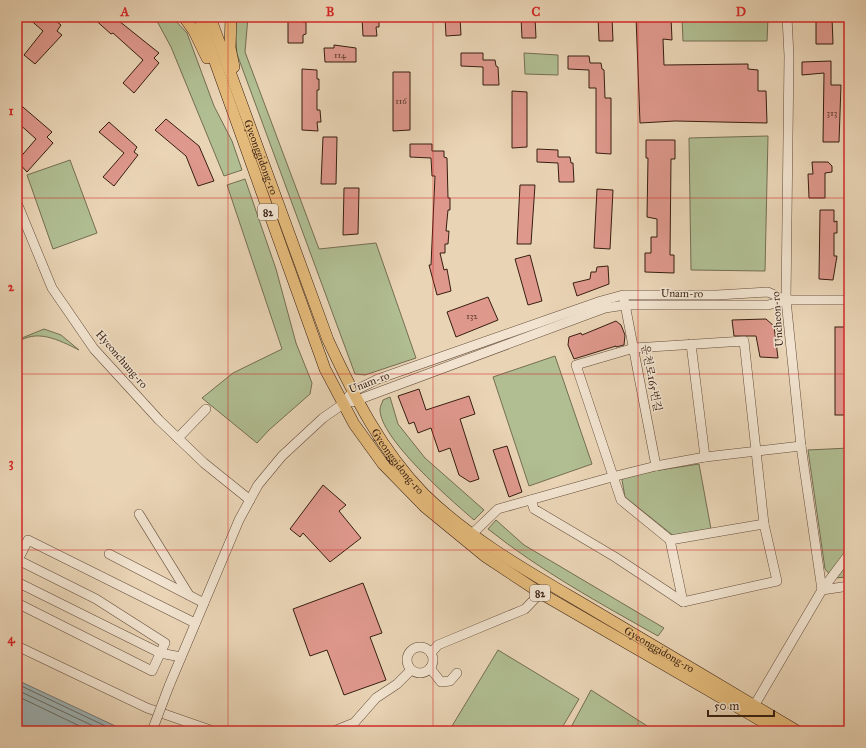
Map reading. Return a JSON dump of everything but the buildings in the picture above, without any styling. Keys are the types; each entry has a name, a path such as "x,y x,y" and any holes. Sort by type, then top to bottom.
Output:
{"main road":[{"path":"184,17 194,31 206,54 242,138"},
{"name":"Gyeonggidong-ro","path":"199,17 312,334 326,369 343,404 362,436 382,464 424,507 486,557 542,594 752,710 797,731"},
{"name":"Gyeonggidong-ro","path":"210,17 318,316 355,396 385,446 404,471 424,494 473,533 549,584 752,710 779,731"},
{"path":"231,17 230,48 239,97"}],"street":[{"name":"Uncheon-ro","path":"787,17 789,56 786,300 801,446 822,590"},
{"name":"Hyeonchung-ro","path":"17,203 52,288 94,349 178,438 204,463 250,500"},
{"name":"Unam-ro","path":"343,404 355,396 378,391 624,300 768,305 786,300 849,300"},
{"name":"운천로165번길","path":"624,300 656,466"},
{"path":"531,500 534,509 616,557 683,602 776,581 764,524 744,341 634,348 576,365 620,500 670,540 683,602"},
{"path":"691,344 704,457"},
{"path":"152,731 169,686 239,520 258,485 282,456 323,418 343,404"},
{"path":"178,438 206,409"},
{"path":"473,533 498,509 612,477 656,466 704,457 801,446"},
{"path":"139,514 190,596"},
{"path":"670,540 764,524"},
{"path":"17,603 152,671 165,643 96,599 17,561 28,540 196,623"},
{"path":"109,554 204,603"},
{"path":"752,710 822,590 849,554"},
{"path":"17,582 160,653 181,657"},
{"path":"431,652 438,644 525,609 542,594 549,584"},
{"path":"822,590 849,586"},
{"path":"17,646 147,708 213,731"},
{"path":"420,647 431,652 433,661 430,668 421,674 411,670 406,660 412,649 420,647"},
{"path":"430,668 441,682 450,681 457,673"},
{"path":"334,731 354,723 376,698 397,684 411,670"}],"green space":[{"path":"151,17 172,17 187,33 214,106 232,141 242,170 224,176 171,47 158,23"},
{"path":"237,17 248,17 245,52 319,249 376,243 416,358 365,375 355,374 237,54 235,30"},
{"path":"682,17 768,17 767,41 683,41"},
{"path":"524,53 558,55 558,75 525,74"},
{"path":"768,136 765,271 691,270 689,138"},
{"path":"70,160 97,233 53,249 27,175"},
{"path":"245,179 276,269 296,343 312,383 310,394 269,430 257,443 202,398 233,373 282,349 227,185"},
{"path":"44,329 61,335 79,350 56,339 40,336 32,336 17,343 17,340"},
{"path":"555,356 592,464 529,486 493,377"},
{"path":"390,397 398,424 425,458 484,510 474,520 418,468 391,436 383,421 380,409 383,400"},
{"path":"849,448 849,577 833,578 825,569 808,450"},
{"path":"699,464 711,529 675,537 625,497 622,480 627,475"},
{"path":"496,520 524,545 664,628 658,636 592,599 550,573 488,529"},
{"path":"498,650 579,699 560,731 449,731"},
{"path":"591,690 655,731 569,731"}],"water":[{"path":"17,680 126,731 30,731 17,724"}]}
